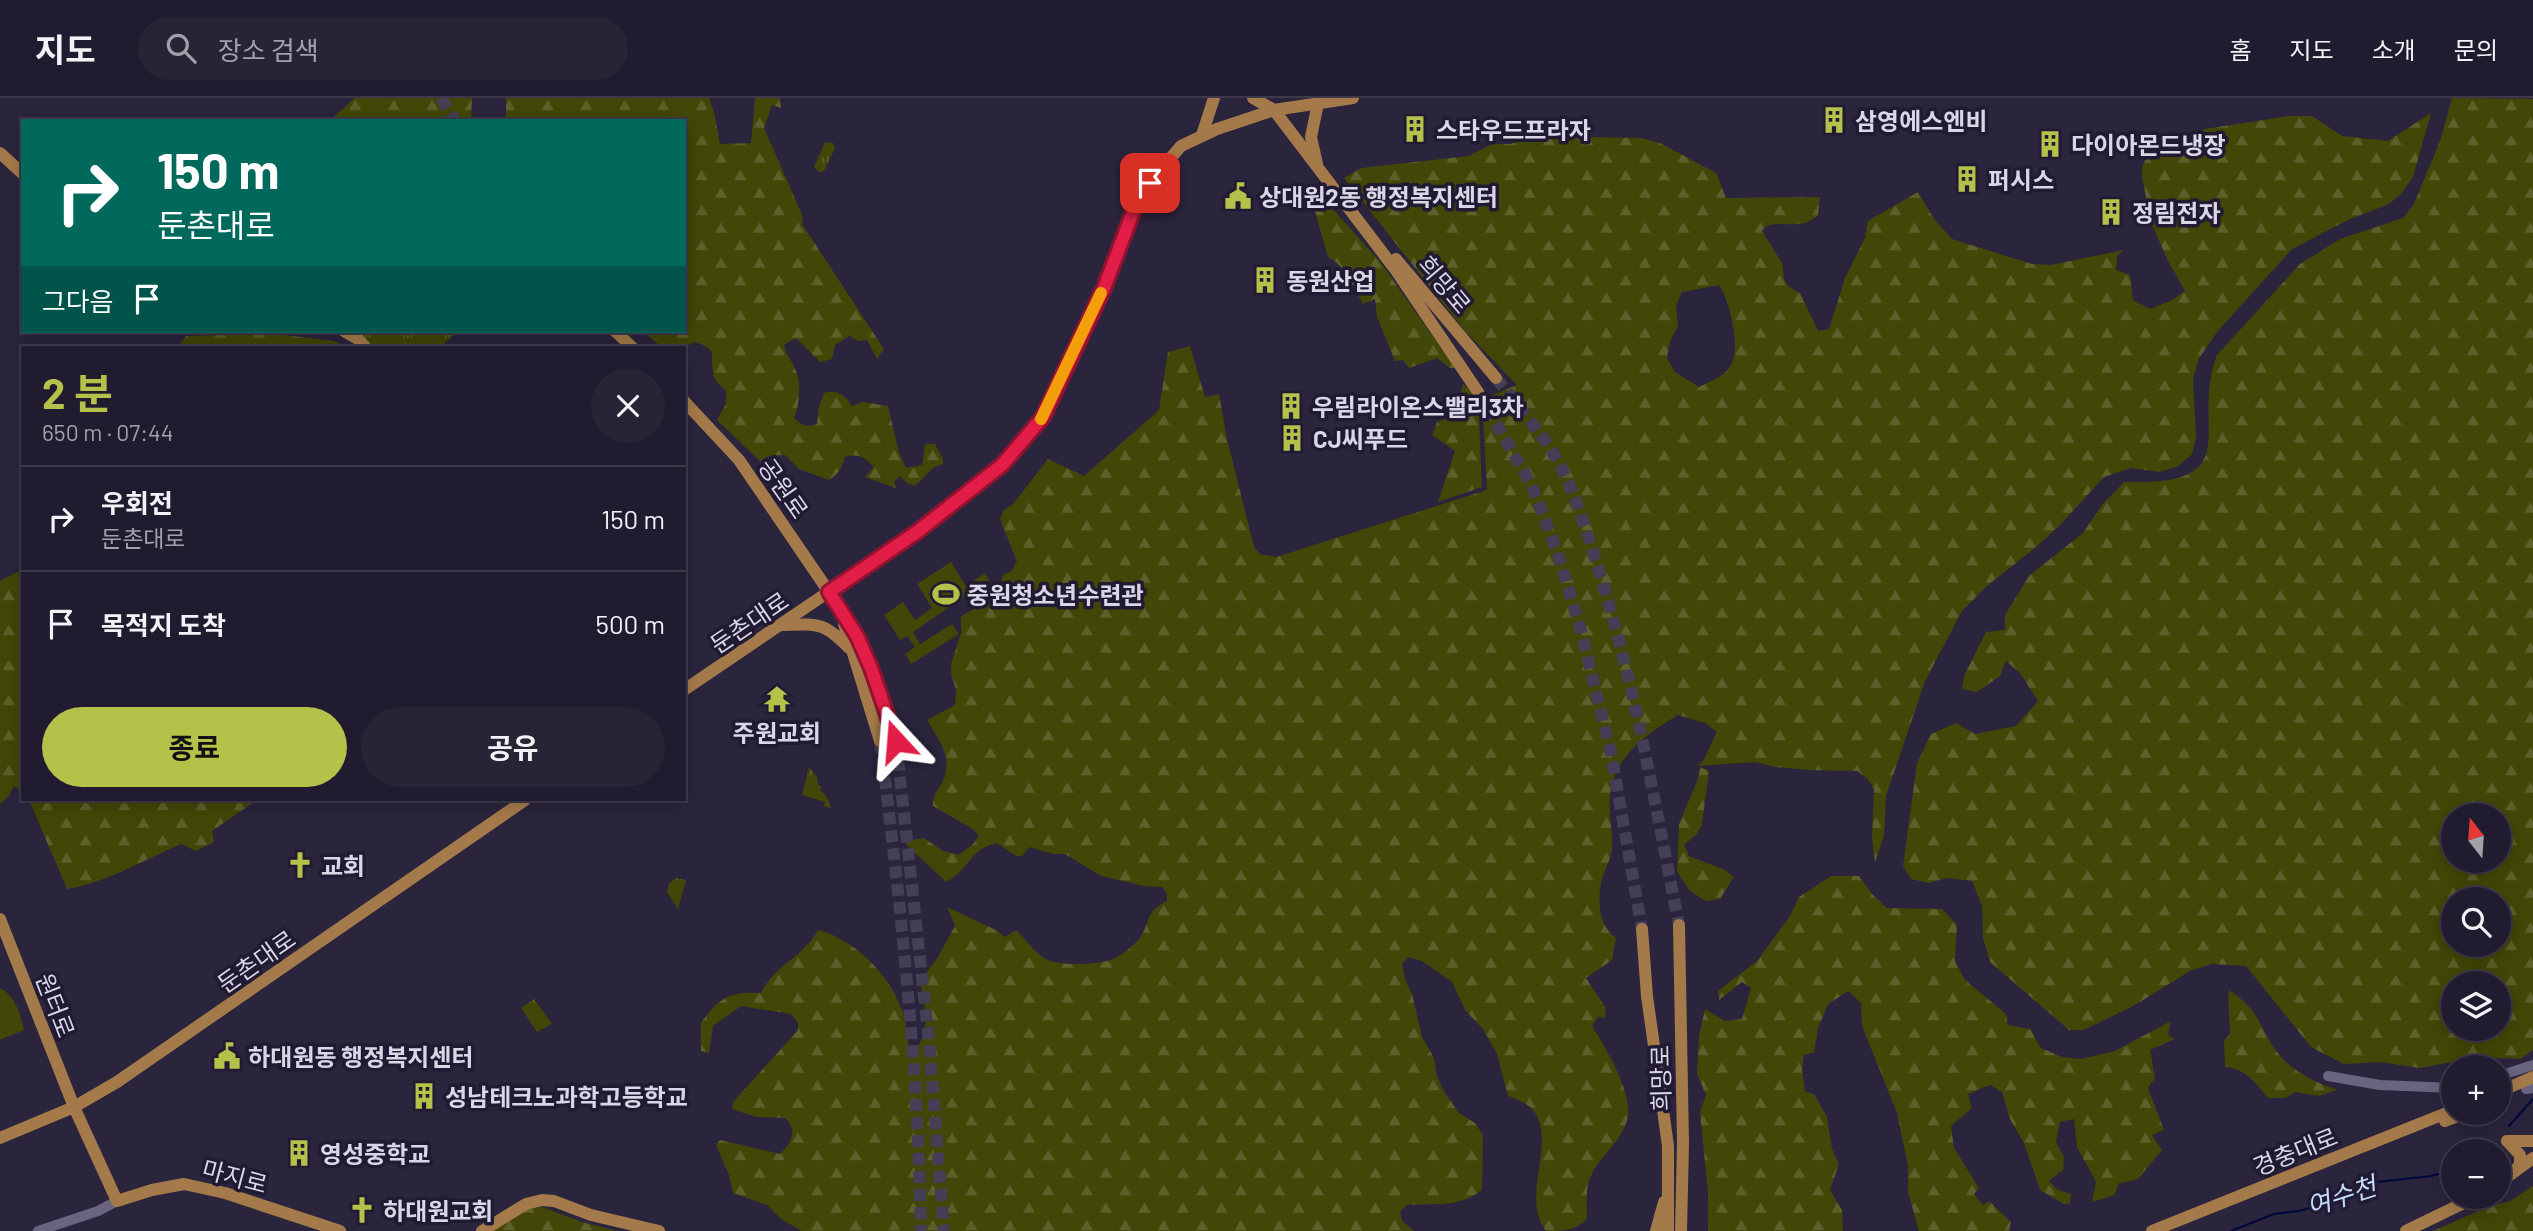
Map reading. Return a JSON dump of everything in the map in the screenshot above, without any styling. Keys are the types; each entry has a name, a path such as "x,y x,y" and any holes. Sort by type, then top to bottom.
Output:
{"main road":[{"path":"1202,135 1214,98"},
{"name":"희망로","path":"1253,98 1274,110 1395,269 1478,392"},
{"name":"둔촌대로","path":"686,689 917,532 1002,465 1043,417 1104,288 1140,194 1181,146 1202,135 1274,110 1353,98"},
{"path":"1318,103 1311,137 1318,168"},
{"path":"0,153 21,172"},
{"name":"희망로","path":"1358,222 1398,261 1496,378"},
{"path":"348,333 364,346"},
{"path":"617,333 631,346"},
{"name":"공원로","path":"686,403 738,460 839,607 857,636 871,668 896,741"},
{"name":"공원로","path":"839,607 880,741"},
{"path":"781,625 828,628 853,652"},
{"name":"둔촌대로","path":"0,1138 74,1107 127,1075 524,801"},
{"name":"원터로","path":"0,919 74,1107"},
{"name":"희망로","path":"1679,925 1683,1143 1681,1231"},
{"name":"희망로","path":"1642,929 1647,996 1668,1146 1668,1231"},
{"path":"2511,1089 2531,1085"},
{"path":"2511,1094 2531,1085"},
{"path":"74,1107 117,1202"},
{"name":"경충대로","path":"2152,1231 2441,1115"},
{"name":"경충대로","path":"2172,1231 2441,1123"},
{"path":"2515,1171 2520,1165 2520,1155 2507,1141 2533,1141"},
{"path":"2511,1174 2533,1158"},
{"name":"마지로","path":"117,1202 152,1189 184,1184 225,1193 340,1231"},
{"path":"1656,1231 1669,1185"},
{"path":"482,1231 526,1204 542,1200 554,1201 609,1220 659,1231"},
{"path":"2406,1231 2451,1209"}],"street":[{"path":"2511,1072 2533,1065"},
{"path":"2328,1076 2380,1085 2441,1087"},
{"name":"마지로","path":"38,1231 117,1202"}],"green space":[{"path":"355,98 472,98 471,119 331,119"},
{"path":"506,98 709,98 720,144 751,143 755,98 780,98 781,108 772,105 764,128 803,217 802,224 884,349 877,359 867,340 859,341 849,336 835,345 832,359 820,362 796,338 784,345 794,366 799,386 794,418 804,425 817,424 819,406 824,393 829,392 840,394 852,406 863,402 888,406 899,453 906,468 922,465 925,444 935,444 943,464 933,468 915,486 900,476 894,482 896,488 865,477 874,467 858,456 845,457 840,470 829,480 799,469 785,455 767,456 763,464 717,420 726,404 726,391 714,378 710,349 694,342 686,346 661,346 644,333 686,333 686,119 506,119"},
{"path":"2452,98 2533,99 2533,1050 2520,1059 2511,1059 2511,1055 2441,1055 2441,1064 2420,1068 2380,1062 2344,1064 2311,1047 2246,966 2212,964 2190,971 2135,1005 2084,1030 2069,1030 1990,962 1983,938 1982,906 1972,881 1947,878 1928,883 1911,879 1903,866 1917,763 1931,734 1956,723 1975,734 2016,726 2038,701 2020,673 2006,661 2000,676 1977,692 1962,689 1964,676 1986,632 2005,630 2005,615 2029,576 2083,533 2102,505 2124,482 2163,481 2188,474 2202,463 2208,447 2210,382 2217,355 2300,264 2340,239 2403,218 2414,204 2440,141"},
{"path":"2431,113 2413,177 2401,194 2389,204 2348,220 2292,249 2217,332 2198,360 2193,380 2196,437 2192,454 2177,467 2159,472 2131,468 2104,477 2059,526 1987,586 1962,611 1925,681 1886,796 1884,836 1875,862 1872,839 1874,789 1868,779 1857,771 1775,767 1755,762 1697,766 1703,761 1717,732 1705,723 1678,715 1649,734 1625,758 1611,787 1612,848 1599,899 1606,928 1616,938 1612,960 1586,978 1606,1008 1605,1018 1598,1017 1592,1026 1622,1082 1628,1116 1622,1133 1591,1176 1587,1192 1587,1219 1578,1226 1546,1231 1539,1217 1536,1201 1542,1136 1539,1122 1530,1107 1508,1096 1497,1054 1483,1029 1465,1010 1452,982 1422,961 1408,957 1402,964 1405,979 1412,994 1422,1037 1434,1058 1437,1077 1459,1113 1475,1123 1483,1135 1482,1190 1456,1202 1407,1205 1400,1212 1402,1221 1414,1231 802,1231 781,1219 767,1205 733,1193 729,1175 716,1145 720,1140 780,1154 792,1136 791,1127 785,1118 756,1117 732,1109 733,1102 798,1030 798,1023 791,1014 741,1006 713,1026 709,1053 701,1051 701,1023 714,1007 726,998 741,993 761,993 773,975 805,948 818,930 845,941 857,950 889,984 904,1016 910,1057 922,1039 924,1030 925,1012 920,981 938,957 955,926 947,907 1005,937 1016,930 1035,951 1048,960 1080,964 1106,961 1124,953 1139,939 1155,909 1167,901 1167,894 1162,887 1144,886 1101,876 1065,854 1053,854 1029,847 1022,856 1016,856 997,843 975,854 955,877 946,882 906,844 907,841 924,838 943,851 959,855 979,836 974,830 933,806 934,796 946,772 946,764 943,749 927,720 955,705 956,690 951,664 961,633 961,616 971,611 1002,584 1002,576 1011,571 1017,562 1000,519 1004,510 1013,504 1048,459 1084,476 1159,410 1168,352 1190,346 1205,397 1219,394 1227,439 1254,547 1260,554 1276,557 1487,490 1483,417 1473,403 1517,385 1465,331 1344,178 1361,168 1468,156 1493,144 1510,144 1541,136 1641,138 1660,143 1716,173 1726,198 1820,197 1818,215 1812,220 1799,224 1766,226 1762,231 1782,263 1784,279 1788,286 1800,293 1818,331 1829,329 1845,278 1865,238 1868,221 1918,192 1934,219 1952,239 2032,264 2050,265 2124,250 2117,256 2116,270 2130,275 2133,300 2150,309 2185,291 2151,222 2142,177 2142,167 2148,155 2205,129 2289,116 2312,116 2342,136 2388,141","holes":["1719,285 1733,325 1734,358 1725,372 1699,387 1675,372 1667,358 1670,341 1678,326 1676,305 1682,292"]},
{"path":"825,142 833,143 835,148 824,171 819,172 814,167"},
{"path":"1317,199 1324,199 1381,263 1455,368 1450,368 1437,358 1409,368 1403,360 1395,361 1377,317 1375,299 1363,304 1344,271 1328,257 1314,208"},
{"path":"360,333 459,333 442,346 370,346"},
{"path":"275,334 334,341 345,346 178,346 186,336"},
{"path":"1463,384 1477,398 1470,401 1479,417 1482,487 1438,502 1455,451 1432,435 1437,422 1454,415"},
{"name":"중원청소년수련관","path":"951,562 966,586 985,573 989,580 913,632 920,644 952,624 959,634 911,664 905,654 915,647 907,636 900,640 884,615 903,602 915,620 932,608 917,584"},
{"path":"21,570 21,791 14,786 9,796 0,804 0,581"},
{"path":"809,767 817,777 820,791 827,798 831,809 824,806 825,802 802,795"},
{"path":"1700,767 1709,771 1702,824 1697,834 1684,845 1689,856 1725,870 1734,877 1720,899 1706,901 1690,891 1677,872 1679,824 1698,779"},
{"path":"29,801 256,801 212,831 214,842 196,851 181,844 110,877 67,889"},
{"path":"1831,876 1859,876 1887,908 1942,909 1957,925 1955,962 1965,980 2006,1014 2008,1025 2030,1029 2041,1048 2062,1057 2081,1059 2115,1051 2171,1021 2168,1035 2175,1039 2150,1050 2155,1078 2148,1088 2164,1130 2152,1135 2162,1150 2138,1179 2118,1184 2115,1195 2092,1202 2096,1182 2077,1147 2074,1119 2060,1122 2056,1142 2064,1157 2063,1170 2049,1181 2058,1190 2071,1194 2070,1203 2064,1204 2040,1190 2024,1143 2010,1119 2002,1092 1990,1085 1968,1094 1972,1108 1951,1126 1954,1148 1979,1188 1974,1194 1983,1205 1989,1201 2011,1222 2009,1231 1919,1231 1908,1192 1908,1166 1897,1113 1862,1026 1861,1003 1848,991 1828,1004 1818,1028 1814,1052 1804,1055 1802,1069 1805,1092 1814,1094 1827,1117 1832,1149 1839,1164 1830,1190 1842,1210 1843,1231 1708,1231 1708,1193 1700,1112 1706,1095 1697,1074 1699,1036 1705,1009 1725,1021 1742,1019 1751,988 1742,982 1719,1000 1718,991 1757,961 1790,916 1799,897"},
{"path":"676,878 686,880 678,909 667,892 669,883"},
{"path":"0,988 14,1001 24,1030 0,1040"},
{"path":"2228,990 2248,1005 2274,1048 2287,1063 2307,1077 2337,1090 2319,1096 2295,1092 2285,1098 2268,1098 2244,1073 2225,1067 2224,1041 2230,1033"},
{"path":"534,999 552,1024 537,1032 521,1008"},
{"path":"2533,1186 2533,1231 2433,1231 2483,1209 2511,1209 2511,1200"},
{"path":"542,1207 582,1222 618,1231 490,1231 528,1209"}],"waterway":[{"path":"2509,1126 2533,1099"},
{"name":"여수천","path":"2231,1231 2274,1214 2320,1205 2368,1183 2441,1173"}],"tunnel":[{"path":"441,98 454,119"},
{"path":"1496,378 1533,424 1558,461 1587,532 1634,700 1679,925"},
{"path":"1478,392 1531,484 1557,551 1580,627 1611,753 1642,929"},
{"path":"880,741 907,986 921,1231"},
{"path":"896,741 929,1041 944,1231"}],"slow traffic":[{"path":"1041,419 1101,293"}],"place":[{"name":"삼영에스엔비","path":"1834,120"},
{"name":"스타우드프라자","path":"1415,129"},
{"name":"다이아몬드냉장","path":"2050,144"},
{"name":"퍼시스","path":"1967,179"},
{"name":"상대원2동 행정복지센터","path":"1238,196"},
{"name":"정림전자","path":"2111,212"},
{"name":"동원산업","path":"1265,280"},
{"name":"우림라이온스밸리3차","path":"1291,406"},
{"name":"CJ씨푸드","path":"1292,438"},
{"name":"중원청소년수련관","path":"946,594"},
{"name":"주원교회","path":"777,699"},
{"name":"교회","path":"300,865"},
{"name":"하대원동 행정복지센터","path":"227,1056"},
{"name":"성남테크노과학고등학교","path":"424,1096"},
{"name":"영성중학교","path":"299,1153"},
{"name":"하대원교회","path":"362,1210"}],"route":[{"path":"896,741 857,636 829,592 917,532 1002,465 1043,417 1104,288 1140,194 1150,183"}]}
